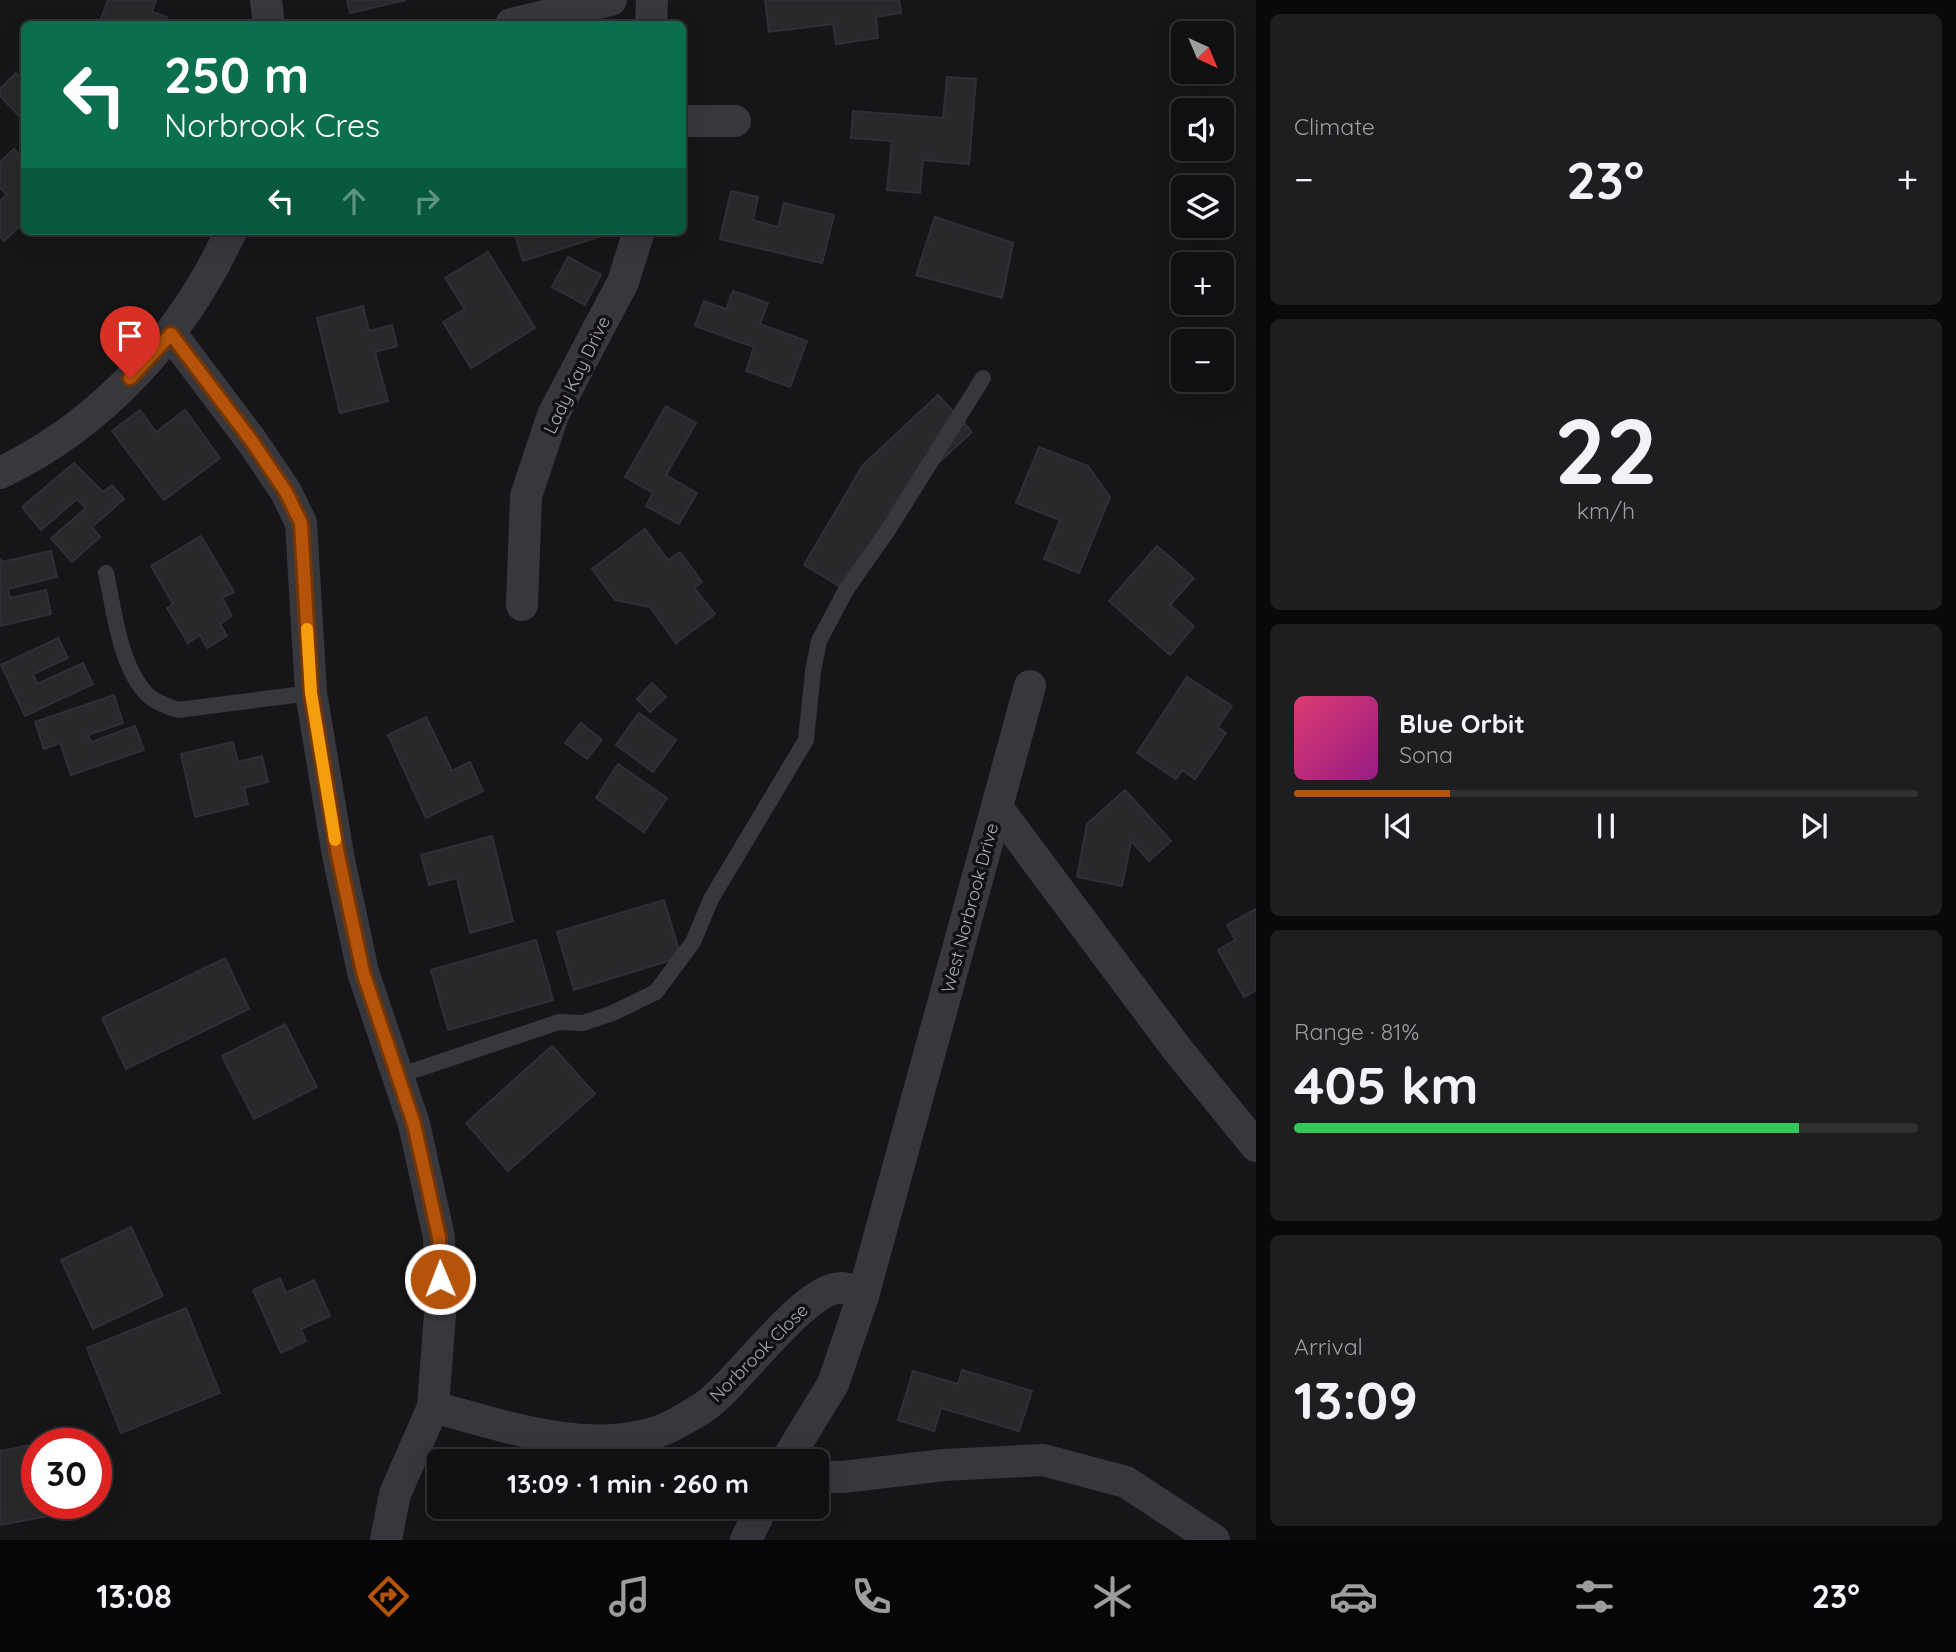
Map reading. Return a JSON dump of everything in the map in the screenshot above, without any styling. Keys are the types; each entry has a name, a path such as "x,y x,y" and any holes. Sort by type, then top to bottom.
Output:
{"street":[{"path":"266,0 269,21"},
{"path":"524,21 611,0"},
{"path":"651,21 652,0"},
{"path":"686,121 735,121"},
{"path":"0,473 66,436 130,378 171,334 213,269 229,235"},
{"name":"Lady Kay Drive","path":"522,605 526,496 553,415 623,282 638,235"},
{"path":"171,334 251,440 286,492 301,523 311,693 338,855 363,972 414,1124 439,1237 441,1301 433,1408 395,1494 386,1540"},
{"path":"998,809 1030,686"},
{"name":"West Norbrook Drive","path":"998,809 1177,1049 1256,1146"},
{"name":"West Norbrook Drive","path":"863,1296 998,809"},
{"name":"Norbrook Close","path":"433,1408 547,1437 614,1441 659,1432 706,1406 806,1304 828,1292 843,1288 863,1296"},
{"path":"793,1449 833,1384 863,1296"},
{"path":"829,1477 944,1465 1043,1460 1126,1482 1214,1540"},
{"path":"746,1540 756,1519"}],"lane":[{"path":"398,1076 559,1021 583,1023 613,1013 656,992 694,942 711,899 806,740 819,641 846,590 888,530 983,378"},
{"path":"106,573 121,645 138,683 162,705 178,710 311,693"}],"building":[{"path":"108,0 156,0 152,12 167,17 166,21 100,21"},
{"path":"347,0 406,0 350,13"},
{"path":"765,0 899,0 901,13 876,17 878,38 836,44 833,24 769,32"},
{"path":"16,73 21,78 21,118 0,96 0,89"},
{"path":"947,77 976,79 969,164 923,160 920,193 887,190 892,141 851,138 853,111 943,118"},
{"path":"14,149 21,157 21,225 4,241 0,236 0,201 7,194 0,188 0,162"},
{"path":"731,191 758,197 753,220 778,227 784,203 834,215 822,263 720,239"},
{"path":"935,217 1013,243 1002,298 916,275"},
{"path":"515,235 602,235 602,236 523,261"},
{"path":"488,252 535,328 471,368 443,322 465,309 445,278"},
{"path":"568,257 601,275 585,305 552,287"},
{"path":"733,291 768,303 760,324 807,341 790,387 746,371 754,347 695,326 704,301 726,309"},
{"path":"363,306 369,331 392,325 397,346 375,352 388,401 340,413 317,318"},
{"path":"938,395 972,432 899,499 846,590 804,565 863,465"},
{"path":"666,406 696,423 666,475 697,493 679,524 646,506 653,493 625,477"},
{"path":"140,410 156,432 185,410 220,458 164,500 112,431"},
{"path":"1039,447 1088,466 1110,497 1079,573 1044,559 1060,520 1016,503"},
{"path":"74,463 103,492 112,485 124,499 92,527 100,537 72,562 51,538 86,508 77,499 41,530 22,507"},
{"path":"645,529 668,560 680,552 702,582 694,588 715,614 676,643 650,607 615,600 592,569"},
{"path":"201,536 234,592 222,598 232,616 220,624 227,636 207,648 200,635 188,643 167,608 173,604 151,566"},
{"path":"1157,546 1194,578 1170,605 1194,626 1170,655 1109,601"},
{"path":"51,551 57,577 8,589 10,598 46,590 51,614 0,626 0,559 2,562"},
{"path":"58,638 68,658 33,674 37,684 83,663 93,684 25,716 1,665"},
{"path":"1187,677 1232,706 1218,727 1226,733 1195,779 1182,770 1176,779 1137,753"},
{"path":"652,683 666,697 650,712 637,699"},
{"path":"114,695 123,723 88,735 91,742 135,726 144,750 71,775 60,743 44,749 35,722"},
{"path":"639,713 676,740 653,772 616,745"},
{"path":"426,717 452,771 470,762 483,791 426,818 388,735"},
{"path":"581,723 602,740 587,759 565,743"},
{"path":"233,742 238,762 262,756 268,782 244,788 248,804 195,817 181,754"},
{"path":"618,764 667,798 644,832 596,798"},
{"path":"1125,790 1171,841 1149,861 1131,841 1122,886 1077,877 1087,824"},
{"path":"492,836 513,921 470,933 457,878 429,885 421,855"},
{"path":"664,900 681,957 574,990 557,932"},
{"path":"1256,909 1256,990 1244,997 1218,950 1235,940 1227,925"},
{"path":"536,940 553,1000 448,1030 431,970"},
{"path":"225,958 249,1009 126,1069 102,1018"},
{"path":"285,1024 317,1087 254,1119 222,1056"},
{"path":"552,1046 595,1094 508,1171 466,1123"},
{"path":"131,1227 163,1296 93,1329 61,1260"},
{"path":"280,1278 286,1293 314,1280 330,1316 301,1329 306,1341 281,1353 253,1290"},
{"path":"186,1308 220,1393 121,1433 87,1348"},
{"path":"962,1370 1032,1391 1019,1431 941,1408 934,1431 898,1420 913,1371 958,1384"},
{"path":"21,1447 21,1519 32,1519 0,1525 0,1451"}],"slow traffic":[{"path":"307,629 311,693 335,840"}],"route":[{"path":"130,378 171,334 251,440 286,492 301,523 311,693 338,855 363,972 414,1124 439,1237 440,1279"}]}
